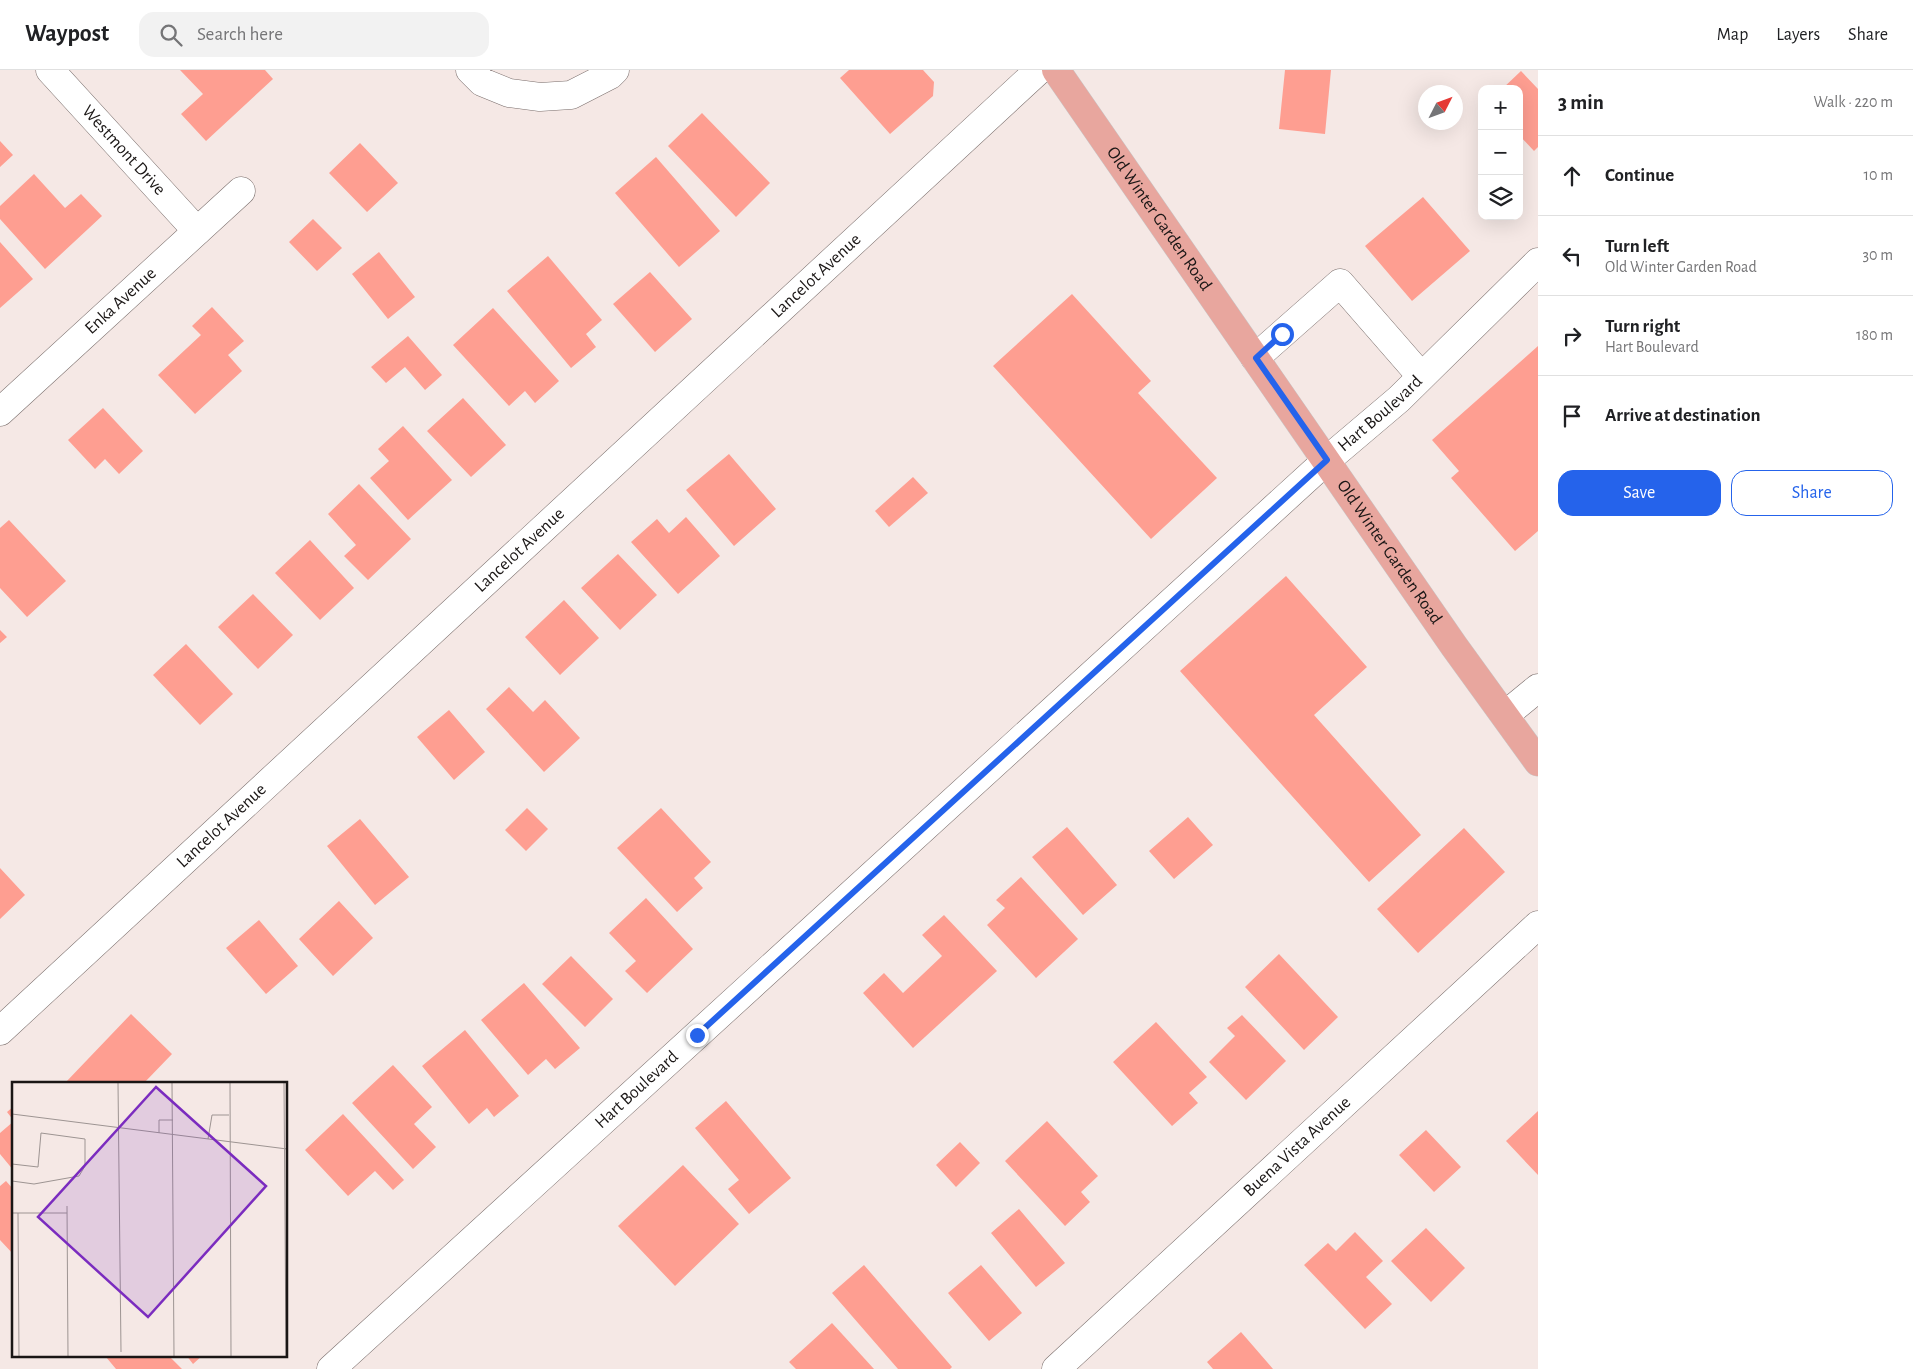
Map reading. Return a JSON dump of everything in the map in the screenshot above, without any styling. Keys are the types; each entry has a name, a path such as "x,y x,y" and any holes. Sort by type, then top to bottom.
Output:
{"main road":[{"name":"Old Winter Garden Road","path":"1056,70 1454,646 1538,762"}],"street":[{"name":"Westmont Drive","path":"50,70 197,232"},
{"path":"470,70 482,82 509,93 540,98 571,95 615,70"},
{"name":"Lancelot Avenue","path":"0,1031 1039,70"},
{"name":"Enka Avenue","path":"0,412 241,192"},
{"name":"Hart Boulevard","path":"330,1369 1327,460 1399,398 1538,262"},
{"path":"1256,358 1340,283 1421,376"},
{"path":"1505,715 1538,688"},
{"name":"Buena Vista Avenue","path":"1056,1369 1538,925"}],"building":[{"path":"180,70 265,70 273,79 206,141 181,114 203,94"},
{"path":"849,70 923,70 934,82 933,96 890,134 840,78"},
{"path":"1285,70 1331,70 1325,134 1279,129"},
{"path":"1521,71 1538,89 1538,147 1534,151 1523,139 1523,85 1506,85"},
{"path":"702,113 770,183 736,217 668,146"},
{"path":"0,141 13,155 0,167"},
{"path":"360,143 398,183 367,212 329,173"},
{"path":"656,157 720,231 679,267 615,193"},
{"path":"34,174 65,208 81,194 102,216 45,269 0,219 0,206"},
{"path":"1423,197 1470,251 1412,301 1365,246"},
{"path":"313,219 342,248 317,271 289,242"},
{"path":"0,242 33,279 0,308"},
{"path":"379,252 415,297 388,319 352,274"},
{"path":"548,256 602,320 586,334 596,347 571,368 507,291"},
{"path":"650,272 692,319 655,352 613,304"},
{"path":"1072,294 1151,381 1138,393 1217,478 1151,539 993,366"},
{"path":"212,307 244,341 228,355 242,371 195,414 158,375 201,335 192,326"},
{"path":"493,308 559,381 535,403 525,391 509,406 453,345"},
{"path":"408,336 442,375 425,390 405,367 386,383 371,367"},
{"path":"1538,346 1538,531 1515,551 1451,478 1459,471 1432,440"},
{"path":"463,398 506,445 471,477 427,431"},
{"path":"103,408 143,451 119,474 105,459 95,469 68,440"},
{"path":"403,426 452,480 408,520 370,478 389,461 378,449"},
{"path":"729,454 776,509 734,546 686,490"},
{"path":"913,477 928,493 889,527 875,511"},
{"path":"359,484 411,539 368,580 344,556 356,545 328,514"},
{"path":"686,517 720,556 678,594 631,542 657,519 669,533"},
{"path":"9,520 66,581 27,617 0,588 0,528"},
{"path":"310,540 354,588 320,620 275,573"},
{"path":"618,554 657,595 620,630 581,588"},
{"path":"1286,576 1367,667 1314,715 1421,835 1369,882 1180,671"},
{"path":"253,594 293,635 258,669 218,627"},
{"path":"564,600 599,638 560,675 525,637"},
{"path":"0,630 7,637 0,643"},
{"path":"186,644 233,694 200,725 153,675"},
{"path":"509,687 533,712 545,700 580,738 544,772 486,709"},
{"path":"449,710 485,752 454,780 417,737"},
{"path":"527,808 548,829 526,851 505,830"},
{"path":"661,808 711,862 694,878 703,888 677,912 617,848"},
{"path":"1188,817 1213,845 1174,879 1149,851"},
{"path":"360,819 409,877 375,905 327,846"},
{"path":"1067,827 1117,885 1083,915 1032,857"},
{"path":"1464,828 1505,872 1418,953 1377,909"},
{"path":"0,868 25,895 0,919"},
{"path":"1021,877 1078,939 1036,978 987,925 1005,908 996,900"},
{"path":"646,898 693,949 647,993 625,971 636,961 609,933"},
{"path":"339,901 373,938 333,976 299,939"},
{"path":"944,915 997,971 913,1048 863,993 884,973 903,993 942,956 922,935"},
{"path":"259,920 298,966 266,994 226,948"},
{"path":"1279,954 1338,1017 1304,1050 1245,987"},
{"path":"571,956 613,999 585,1027 542,984"},
{"path":"524,983 580,1048 555,1069 546,1059 528,1075 481,1020"},
{"path":"131,1014 172,1054 145,1082 66,1082"},
{"path":"1242,1015 1286,1061 1246,1100 1209,1062 1235,1036 1227,1028"},
{"path":"1156,1022 1207,1077 1189,1093 1198,1103 1172,1126 1113,1062"},
{"path":"465,1030 519,1096 494,1117 487,1108 469,1124 422,1066"},
{"path":"393,1065 432,1107 414,1124 436,1147 413,1169 352,1103"},
{"path":"726,1101 791,1178 749,1214 728,1189 739,1180 695,1128"},
{"path":"12,1108 12,1118 7,1112"},
{"path":"1538,1111 1538,1175 1506,1141"},
{"path":"343,1114 404,1180 393,1190 375,1171 348,1196 305,1150"},
{"path":"1047,1121 1098,1176 1081,1192 1090,1202 1065,1226 1005,1161"},
{"path":"12,1123 12,1169 0,1154 0,1133"},
{"path":"1426,1130 1461,1167 1434,1192 1399,1155"},
{"path":"960,1142 980,1163 956,1187 936,1165"},
{"path":"683,1165 739,1224 675,1286 618,1226"},
{"path":"6,1181 12,1188 12,1253 0,1240 0,1186"},
{"path":"1019,1209 1065,1263 1036,1287 991,1233"},
{"path":"1426,1228 1465,1268 1431,1302 1391,1261"},
{"path":"1355,1232 1383,1261 1366,1277 1392,1304 1365,1329 1304,1265 1328,1243 1336,1251"},
{"path":"864,1265 952,1367 950,1369 898,1369 832,1293"},
{"path":"981,1265 1022,1313 989,1341 948,1293"},
{"path":"832,1323 874,1369 796,1369 789,1362"},
{"path":"1241,1332 1273,1369 1213,1369 1207,1362"},
{"path":"169,1356 182,1369 116,1369 106,1357"},
{"path":"187,1356 202,1356 193,1364"}],"route":[{"path":"697,1035 1327,460 1256,358 1282,334"}]}
